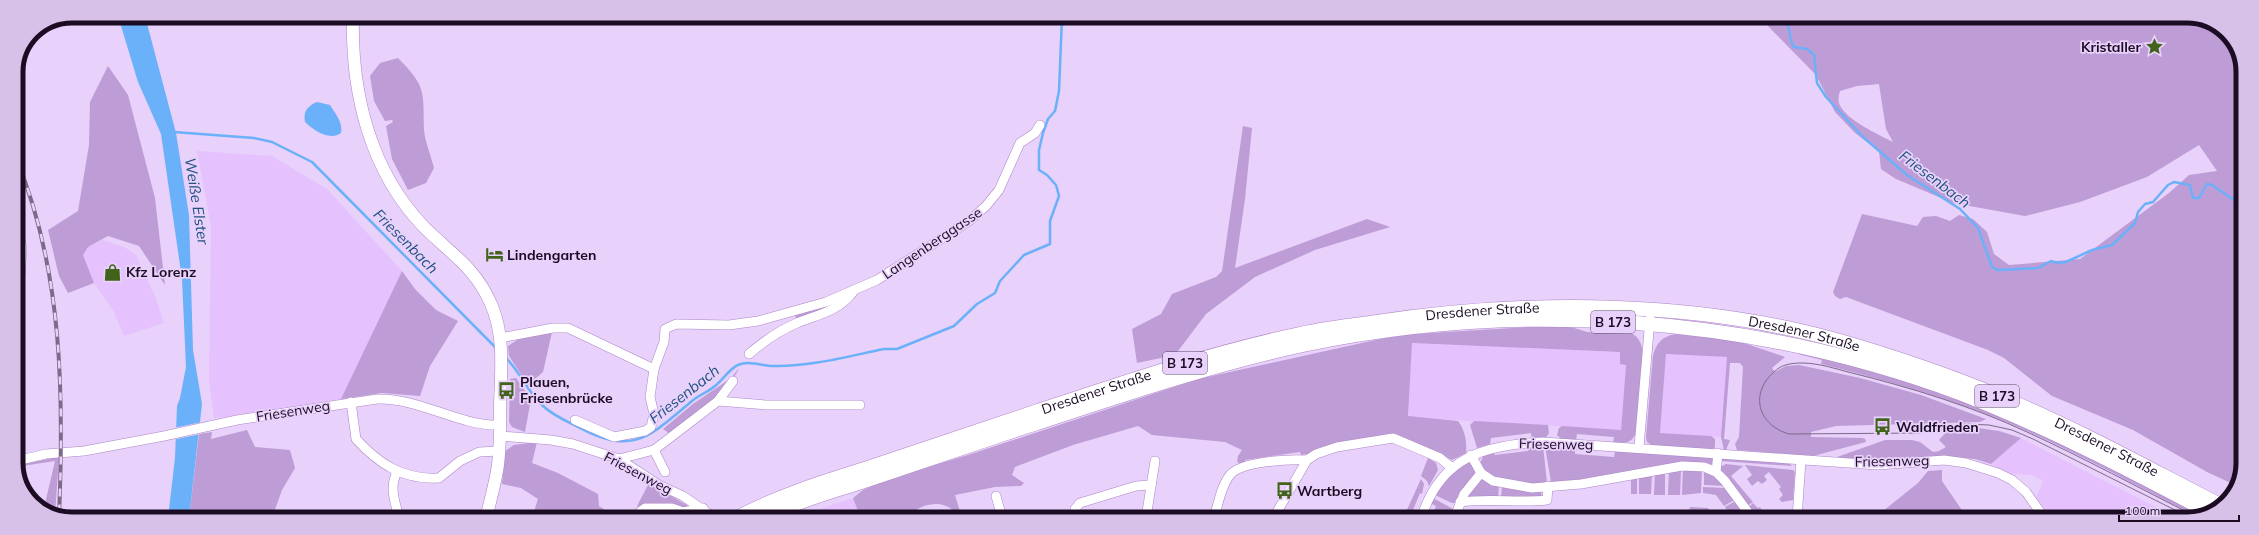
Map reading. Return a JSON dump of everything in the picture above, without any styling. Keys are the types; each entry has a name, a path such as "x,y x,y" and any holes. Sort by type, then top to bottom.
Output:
{"main road":[{"path":"354,23 359,94 367,132 379,162 395,192 408,209 425,228 467,266 478,279 492,305 500,340 500,431 497,471 487,512"},
{"name":"Dresdener Straße","path":"749,512 781,497 1170,367 1305,333 1450,312 1578,306 1651,310 1746,322 1793,330 1848,343 1895,358 2019,405 2216,503"},
{"name":"B 173","path":"777,512 820,496 1139,390 1244,359 1307,344 1392,331 1452,324 1551,320 1650,324 1758,339 1890,370 1961,394 2013,415 2088,450 2203,509"}],"street":[{"name":"Langenberggasse","path":"575,420 614,437 645,431 651,427 654,414 650,397 654,368 664,342 665,330 672,325 729,325 758,321 826,302 854,291 914,258 969,221 986,206 999,190 1020,143 1035,133 1040,125"},
{"name":"Langenberggasse","path":"749,354 775,334 836,308 848,300 854,291"},
{"path":"1639,447 1651,310"},
{"path":"500,340 552,328 568,328 654,368"},
{"path":"618,459 654,450 718,401 733,381"},
{"name":"Friesenweg","path":"23,459 46,454 84,451 211,426 352,402 396,399 500,431 573,444 618,459 659,485 708,512"},
{"path":"718,401 766,405 860,405"},
{"path":"352,402 356,439 368,452 397,472 411,477 439,478 460,461 479,452 499,451"},
{"path":"1277,512 1307,460 1316,454 1337,447 1393,438 1440,458 1452,468"},
{"name":"Friesenweg","path":"1473,454 1510,444 1543,442 1639,447 1878,465 1944,460 1966,463 1998,473 2012,480 2026,492 2040,512"},
{"path":"654,450 665,472"},
{"path":"1716,472 1718,453"},
{"path":"1424,512 1431,494 1440,480 1452,468 1473,454 1481,473 1493,481 1532,488 1581,484 1682,466 1704,467 1716,472 1747,512"},
{"path":"1216,512 1227,480 1235,470 1243,467 1290,460 1307,460"},
{"path":"1797,512 1801,460"},
{"path":"1147,512 1155,461"},
{"path":"397,472 392,481 392,493 397,512"},
{"path":"1456,512 1460,502 1472,482 1481,473"},
{"path":"1075,512 1075,509 1080,503 1136,486 1151,485"},
{"path":"1460,502 1475,500 1525,502 1548,500 1548,486"},
{"path":"996,496 1000,512"},
{"name":"Friesenweg","path":"640,512 645,508 672,508 683,512 703,508"}],"shaded area":[{"path":"1765,23 2187,23 2206,27 2217,33 2229,47 2236,69 2236,463 2235,473 2231,483 2207,472 2133,430 2052,396 2004,358 1988,350 1846,297 1840,299 1835,296 1833,292 1862,214 1917,226 1923,217 1936,216 1950,221 1959,215 1973,219 1987,232 1994,254 2009,265 2080,259 2169,193 2189,175 2217,171 2199,145 2147,177 2080,202 2025,216 1953,203 1896,179 1881,169 1879,151 1855,133 1835,112 1816,75","holes":["1879,84 1886,129 1893,142 1871,131 1848,115 1839,103 1840,91 1857,86"]},
{"path":"398,58 414,76 422,91 424,130 434,168 426,183 408,190 392,159 386,126 393,122 392,120 385,121 374,101 370,76 380,63"},
{"path":"108,66 128,95 155,198 165,285 139,246 108,236 88,247 83,255 94,283 68,293 59,276 48,230 78,211 89,145 90,102"},
{"path":"1243,126 1252,128 1245,199 1235,268 1367,219 1390,227 1315,250 1255,277 1206,314 1175,355 1137,363 1132,329 1161,314 1172,294 1216,277 1222,271"},
{"path":"197,151 272,156 327,189 402,271 341,399 239,417 214,418 209,380 211,226"},
{"path":"102,240 124,247 136,255 155,296 164,323 124,336 113,310 94,283 83,255 88,247"},
{"path":"402,271 415,289 436,310 458,321 430,366 420,396 382,393 341,399"},
{"path":"848,297 797,322 795,315"},
{"path":"1530,327 1571,327 1587,332 1633,334 1638,339 1643,352 1638,427 1632,439 1623,443 1613,443 1614,437 1577,434 1576,441 1562,440 1557,435 1559,428 1562,426 1621,430 1626,365 1620,364 1620,352 1412,343 1408,416 1458,421 1465,436 1466,453 1452,460 1400,436 1387,436 1362,439 1301,455 1300,452 1245,460 1245,463 1240,464 1237,461 1242,450 1225,442 1152,435 1138,426 1073,445 1015,467 1012,475 1024,483 1021,486 995,487 955,495 960,512 955,512 948,507 934,504 926,505 913,512 857,512 858,511 853,498 863,490 888,479 971,454 1198,379 1380,339 1412,334"},
{"path":"552,332 543,372 528,385 509,356 508,346 517,340"},
{"path":"1675,334 1735,340 1785,357 1772,368 1775,372 1786,366 1799,365 1860,378 1921,395 1986,419 1980,422 1836,426 1811,432 1811,437 1862,438 1865,439 1866,442 1813,456 1737,450 1735,444 1739,437 1743,367 1740,363 1730,363 1724,439 1730,440 1726,450 1724,450 1721,437 1727,357 1666,354 1660,433 1711,436 1715,439 1715,447 1712,450 1652,445 1647,442 1646,437 1653,355 1656,347 1663,339"},
{"path":"1412,343 1620,352 1626,364 1621,430 1408,417"},
{"path":"1666,354 1727,357 1722,437 1660,433"},
{"path":"1798,354 1810,354 1925,387 2023,425 2196,511 2188,512 2102,467 2006,422 1915,390 1821,364 1822,360"},
{"path":"739,368 726,387 709,404 670,434 663,429 693,404 731,378"},
{"path":"516,378 531,399 525,432 512,427 509,422 510,379"},
{"path":"1474,421 1548,425 1549,433 1545,439 1532,439 1531,433 1491,438 1490,444 1477,448 1470,425"},
{"path":"1978,428 1999,431 2021,438 1991,464 1975,459 1961,458 1866,461 1837,457 1885,440 1912,440 1920,442 1933,452 1939,451 1946,447 1939,440 1947,431"},
{"path":"247,430 255,447 290,450 295,468 282,490 274,512 190,512 199,434 212,432 211,439"},
{"path":"2021,438 2165,512 2047,512 2036,498 2043,481 2031,475 2009,474 1991,464"},
{"path":"537,442 532,463 558,473 598,494 599,506 608,512 534,512 538,499 521,488 502,484 505,451 514,445"},
{"path":"1528,446 1543,446 1547,483 1541,485 1489,477 1480,464 1484,454 1493,451 1495,455 1528,451"},
{"path":"1545,446 1575,448 1575,454 1614,457 1615,451 1712,457 1714,464 1590,480 1551,482"},
{"path":"59,458 55,509 45,504 55,461 23,466 23,464"},
{"path":"1428,458 1436,463 1438,470 1429,486 1427,481 1421,476"},
{"path":"1722,458 1788,462 1792,466 1721,461"},
{"path":"1467,462 1475,466 1477,471 1457,503 1452,503 1435,495 1454,471"},
{"path":"1726,464 1743,466 1731,476 1753,502 1747,506 1720,473 1720,467"},
{"path":"1745,465 1793,470 1795,472 1793,500 1782,502 1779,499 1783,495 1779,489 1781,487 1769,472 1764,476 1767,480 1762,484 1758,481 1752,486 1747,479 1752,475"},
{"path":"1683,467 1702,468 1701,493 1682,495"},
{"path":"1665,469 1665,495 1654,495 1655,471"},
{"path":"1669,469 1681,469 1680,495 1668,495"},
{"path":"1704,470 1706,470 1727,486 1704,485"},
{"path":"1942,470 1942,481 1963,512 1882,512 1918,483 1928,471"},
{"path":"1652,472 1651,494 1639,494 1639,476"},
{"path":"630,473 687,505 687,508 641,508 637,506 648,485"},
{"path":"1637,474 1637,494 1631,494 1631,478"},
{"path":"1481,477 1499,484 1498,499 1464,499"},
{"path":"1421,479 1424,484 1422,494 1420,493 1412,512 1406,512"},
{"path":"1502,485 1540,489 1542,497 1501,499"},
{"path":"1703,487 1725,488 1736,499 1724,506 1716,495 1703,493"},
{"path":"853,498 859,511 858,512 810,512"},
{"path":"1433,498 1453,509 1453,512 1434,512 1436,506 1430,503"},
{"path":"1737,500 1745,512 1728,512 1725,507"},
{"path":"1753,503 1758,508 1760,507 1763,512 1751,512 1748,508"},
{"path":"1690,507 1708,508 1710,512 1628,512 1628,510 1689,511"}],"water":[{"path":"120,23 147,23 176,133 189,215 193,350 202,404 190,512 169,512 175,458 177,406 186,367 182,279 161,134 138,82"},
{"path":"317,102 330,105 340,122 341,133 332,136 322,134 317,132 305,122 306,110"}],"pier":[{"path":"202,422 201,434 172,440 173,428"}],"waterway":[{"name":"Friesenbach","path":"505,357 515,368 537,399 550,412 597,436 613,441 627,441 652,433 695,399 715,386 738,365 746,363 769,366 801,365 884,349 897,349 954,326 977,304 995,293 1000,281 1024,255 1050,244 1050,221 1059,196 1056,185 1047,175 1039,170 1039,150 1048,119 1055,111 1059,91 1062,23"},
{"name":"Friesenbach","path":"1784,23 1787,24 1791,42 1794,47 1807,49 1814,55 1817,83 1826,97 1863,137 1907,175 1960,209 1978,228 1992,267 1997,270 2038,268 2051,261 2058,263 2066,262 2092,250 2112,245 2135,223 2138,212 2145,204 2153,202 2168,185 2174,182 2190,185 2193,198 2199,198 2207,184 2212,185 2236,201"},
{"name":"Friesenbach","path":"174,132 254,138 272,142 312,162 496,348"}],"tram line":[{"path":"2179,512 2012,430 1989,425 1965,424 1920,433 1789,434 1778,429 1769,422 1763,414 1760,405 1760,395 1769,376 1781,367 1796,363 1821,365 1896,385 1941,398 2007,423 2069,452 2187,512"}],"railway":[{"path":"23,177 32,201 43,245 52,289 57,334 61,426 59,510"}],"place":[{"name":"Kristaller","path":"2154,47"},
{"name":"Lindengarten","path":"494,255"},
{"name":"Kfz Lorenz","path":"113,272"},
{"name":"Plauen, Friesenbrücke","path":"507,390"},
{"name":"Waldfrieden","path":"1883,427"},
{"name":"Wartberg","path":"1284,491"}],"water label":[{"name":"Weiße Elster","path":"197,201"}]}
